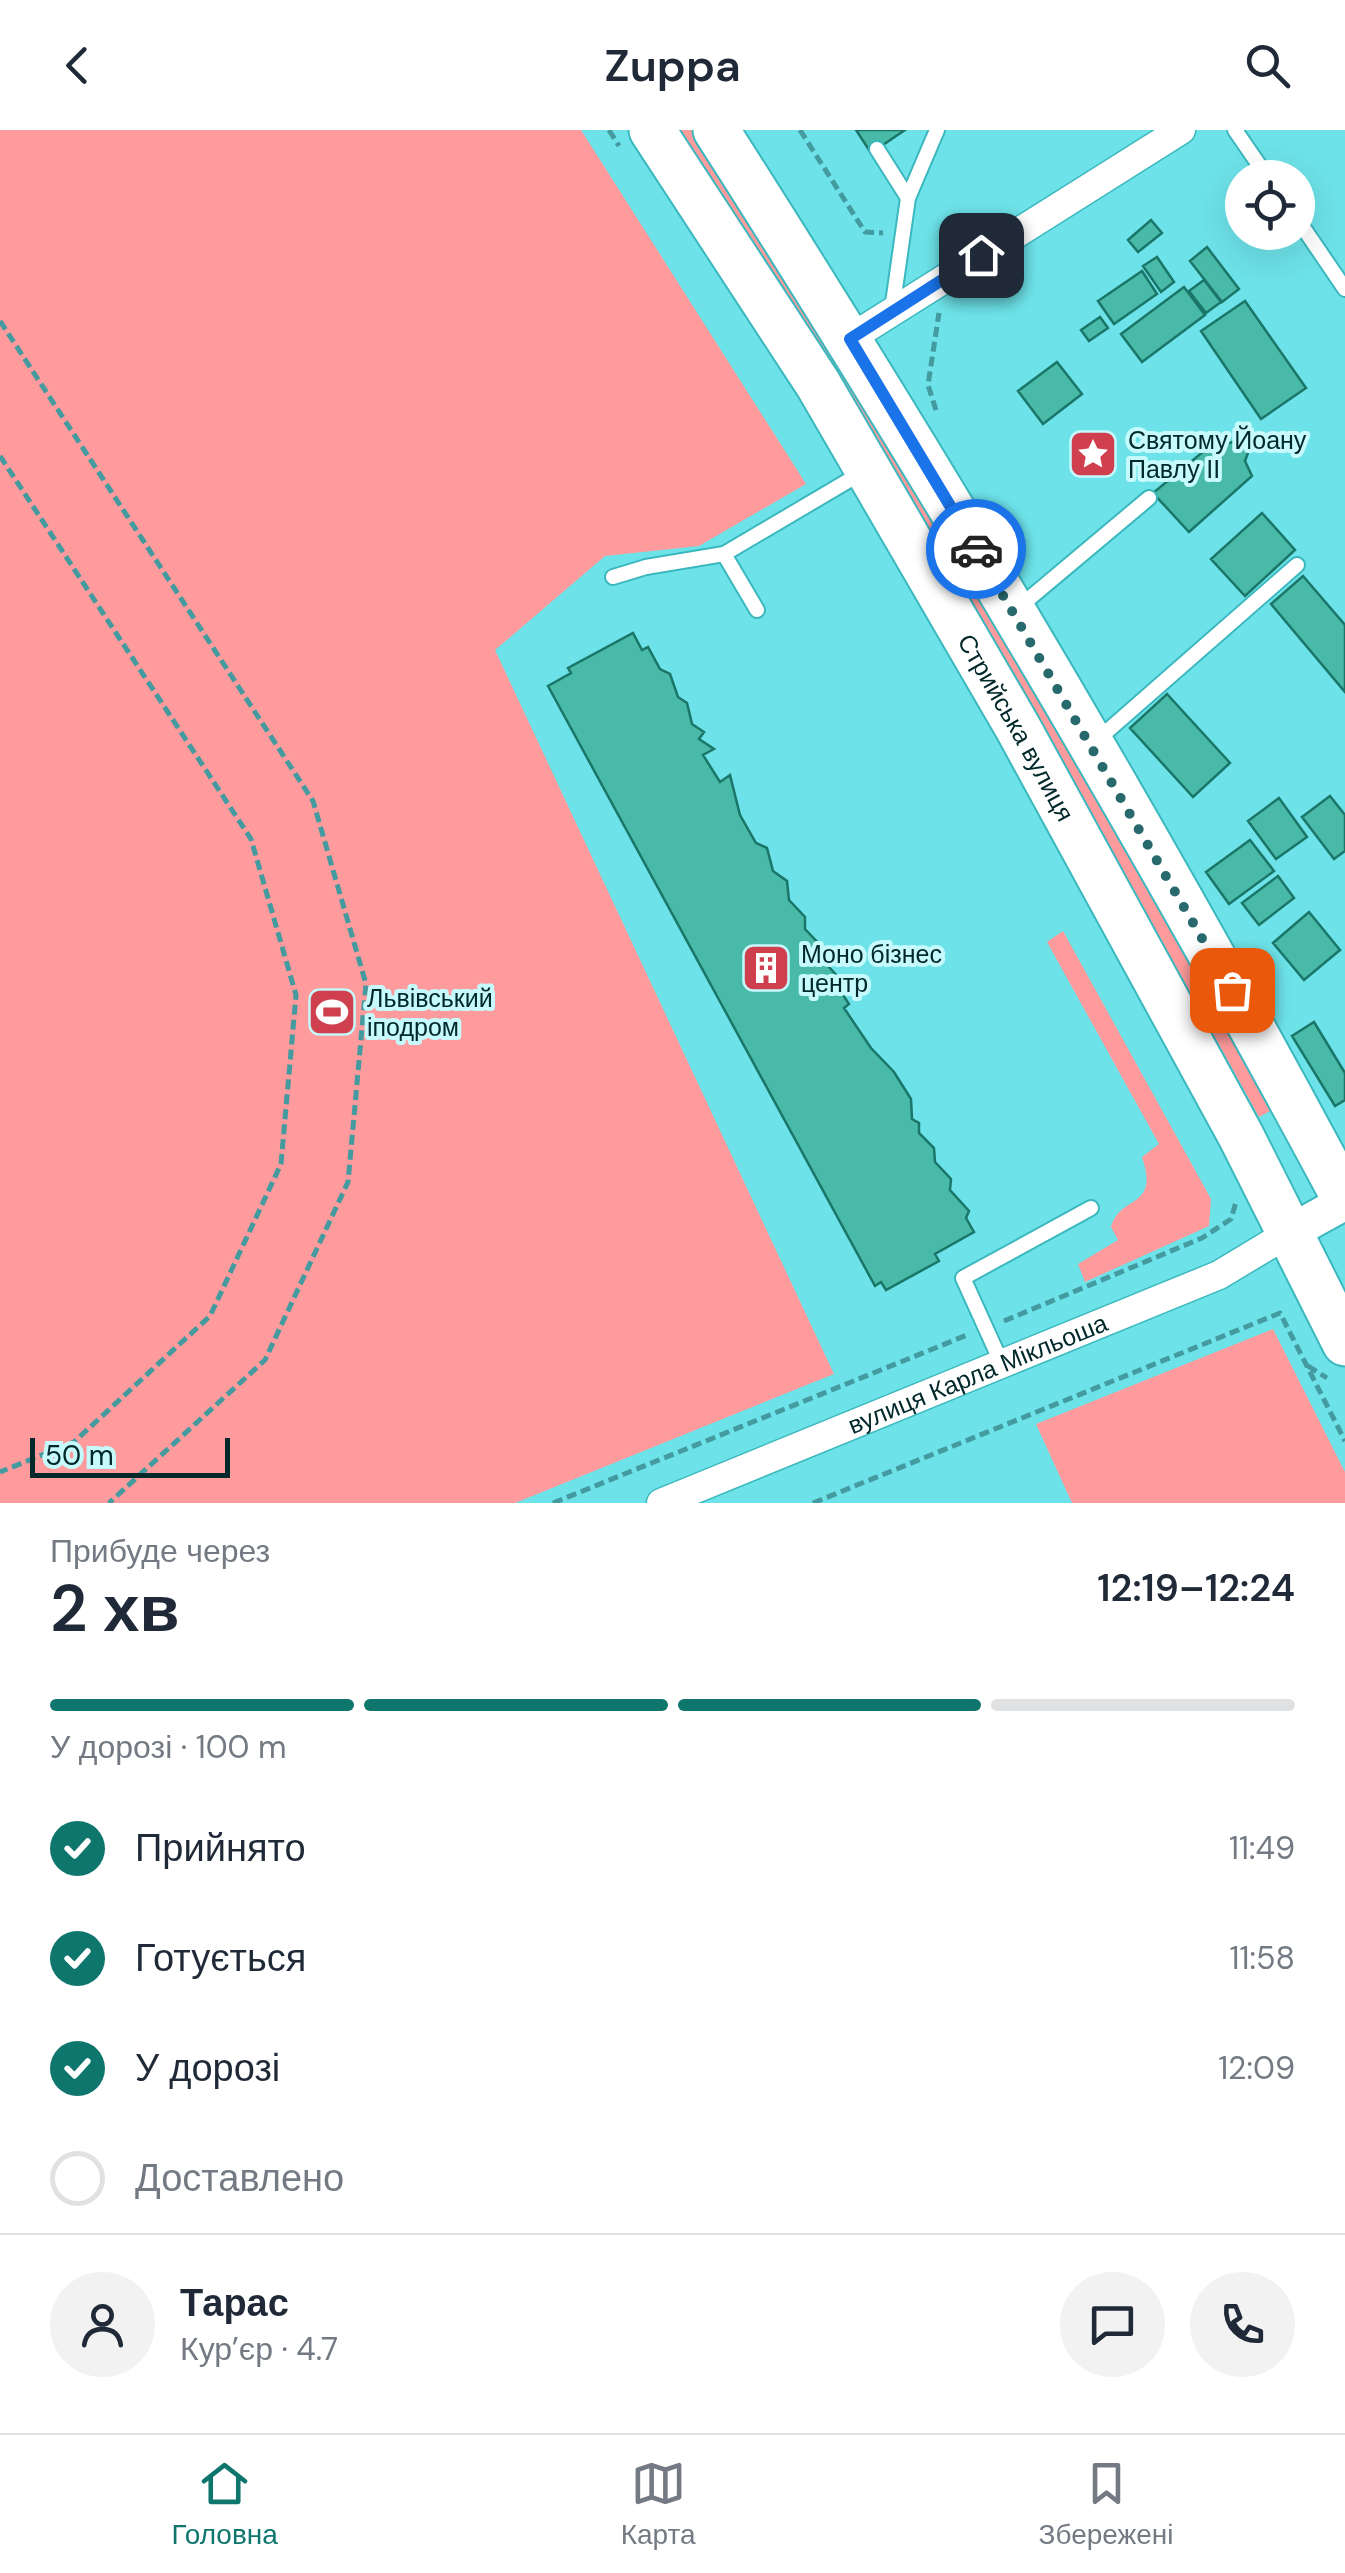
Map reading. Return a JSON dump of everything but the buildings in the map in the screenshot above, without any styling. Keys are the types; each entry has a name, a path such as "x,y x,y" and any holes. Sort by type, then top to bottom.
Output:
{"main road":[{"name":"Стрийська вулиця","path":"652,130 818,384 1018,728 1290,1233 1336,1360"},
{"path":"716,130 850,339 1014,612 1345,1200"}],"street":[{"path":"850,339 1181,130"},
{"path":"1290,1233 1345,1200"},
{"name":"вулиця Карла Мікльоша","path":"661,1503 692,1497 1219,1275 1290,1233"}],"lane":[{"path":"892,311 908,198 937,130"},
{"path":"1235,130 1256,160"},
{"path":"877,149 908,198"},
{"path":"1315,245 1345,289"},
{"path":"613,577 646,567 724,554 868,469"},
{"path":"1014,612 1150,498"},
{"path":"724,554 757,610"},
{"path":"1092,745 1297,565"},
{"path":"1002,1364 962,1278 1091,1208"}],"path":[{"path":"800,130 865,232 904,235"},
{"path":"939,419 928,385 949,275"},
{"path":"0,321 313,801 366,984 348,1182 265,1360 109,1503"},
{"path":"0,456 251,839 296,995 281,1164 210,1316 74,1442 0,1472"},
{"path":"1004,1320 1202,1238"},
{"path":"814,1503 1280,1313 1345,1442"},
{"path":"553,1503 983,1329"},
{"path":"1306,1365 1336,1360"}],"shaded area":[{"name":"Львівський іподром","path":"0,130 581,130 806,484 699,546 605,556 495,650 834,1374 515,1503 0,1503"},
{"path":"673,130 698,130 841,351 1276,1108 1259,1117 1039,719 823,362"},
{"path":"1063,931 1211,1199 1209,1226 1085,1282 1078,1264 1118,1240 1111,1227 1122,1210 1142,1194 1146,1174 1142,1157 1159,1144 1047,942"},
{"path":"1273,1329 1345,1472 1345,1503 1072,1503 1036,1424"}],"way so far":[{"path":"976,549 1232,990"}],"place":[{"name":"Святому Йоану Павлу ІІ","path":"1093,454"},
{"name":"Моно бізнес центр","path":"766,968"},
{"name":"Львівський іподром","path":"332,1012"}],"route":[{"path":"976,549 850,339 981,255"}]}
